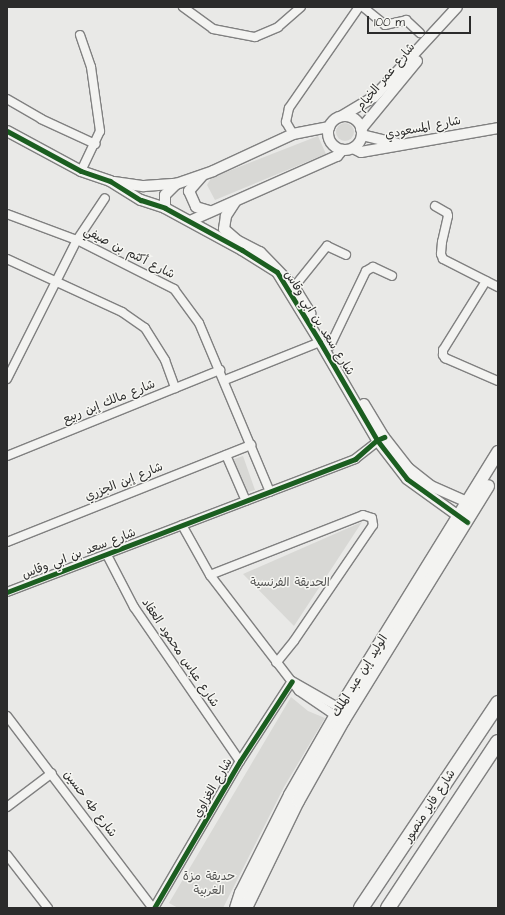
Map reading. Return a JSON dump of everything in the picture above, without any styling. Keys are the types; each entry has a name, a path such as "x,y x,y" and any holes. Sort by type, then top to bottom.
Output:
{"highway":[{"name":"شارع فايز منصور","path":"361,908 498,704"},
{"name":"شارع فايز منصور","path":"388,908 498,742"}],"main road":[{"name":"الوليد إبن عبد الملك","path":"236,908 241,893 290,795 463,519 498,452"},
{"name":"الوليد إبن عبد الملك","path":"472,504 498,468"},
{"name":"الوليد إبن عبد الملك","path":"246,908 342,714"}],"street":[{"path":"182,7 214,29 255,37 278,27 301,7"},
{"path":"293,134 286,122 289,108 360,7"},
{"path":"363,7 385,25 406,20 420,33"},
{"name":"شارع عمر الخيام","path":"342,116 374,97 457,7"},
{"name":"شارع عمر الخيام","path":"362,132 463,7"},
{"path":"80,35 91,67 100,131 81,171"},
{"path":"7,99 41,119 95,144"},
{"path":"342,150 330,142 329,127 332,122 342,116 356,120 362,132 401,144"},
{"path":"110,181 144,186 176,184 203,175 293,134 329,127"},
{"name":"شارع المسعودي","path":"353,148 361,152 498,128"},
{"name":"شارع سعد بن ابي وقاس","path":"7,131 81,171 110,181 141,200 165,208 190,221 277,272 325,344"},
{"path":"190,221 209,211 235,202 337,156 342,150 353,148 362,132"},
{"path":"203,175 189,191 196,207 209,211"},
{"path":"165,208 165,194 176,184"},
{"path":"7,379 77,240 105,198"},
{"name":"شارع سعد بن ابي وقاس","path":"235,202 226,216 224,229 238,241 260,252 294,287 380,439 407,479 463,519"},
{"path":"435,206 447,213 448,216 442,242 443,259 498,287"},
{"name":"شارع أكثم بن صيفي","path":"7,214 77,240 174,289 199,323 225,380 270,492"},
{"path":"294,287 327,246 346,255"},
{"path":"7,258 122,312 145,328 164,360 175,388"},
{"path":"225,380 325,344 366,271 373,267 392,276"},
{"path":"486,281 443,350 443,355 445,358 498,381"},
{"name":"شارع مالك إبن ربيع","path":"8,454 220,370"},
{"name":"شارع سعد بن ابي وقاس","path":"7,592 355,459 380,439"},
{"name":"شارع سعد بن ابي وقاس","path":"380,439 408,468 431,486 472,504"},
{"name":"شارع إبن الجزري","path":"7,542 251,445"},
{"path":"226,455 246,501"},
{"path":"210,575 363,515 372,518 373,525 294,641 276,663"},
{"path":"182,525 210,575 276,663 292,681 342,714"},
{"name":"شارع عباس محمود العقاد","path":"107,555 134,608 240,761"},
{"name":"شارع الغزاوي","path":"154,908 240,761 292,681"},
{"name":"شارع طه حسين","path":"7,716 154,908"},
{"path":"7,807 52,774"},
{"path":"7,855 48,908"}],"green space":[{"path":"345,123 351,126 354,132 351,138 345,141 339,138 336,132 339,126"},
{"path":"318,136 326,154 215,200 207,185 211,178"},
{"path":"243,456 255,490 245,493 231,460"},
{"name":"الحديقة الفرنسية","path":"362,522 294,626 243,574"},
{"name":"حديقة مزة الغربية","path":"291,697 308,711 325,718 284,787 223,908 178,908 169,903"}],"cycle path":[{"path":"7,131 81,171 110,181 141,200 165,208 242,250 277,272 377,440 407,479 467,522"},
{"path":"7,592 355,459 377,440 384,437"},
{"path":"154,908 240,761 292,681"}]}
